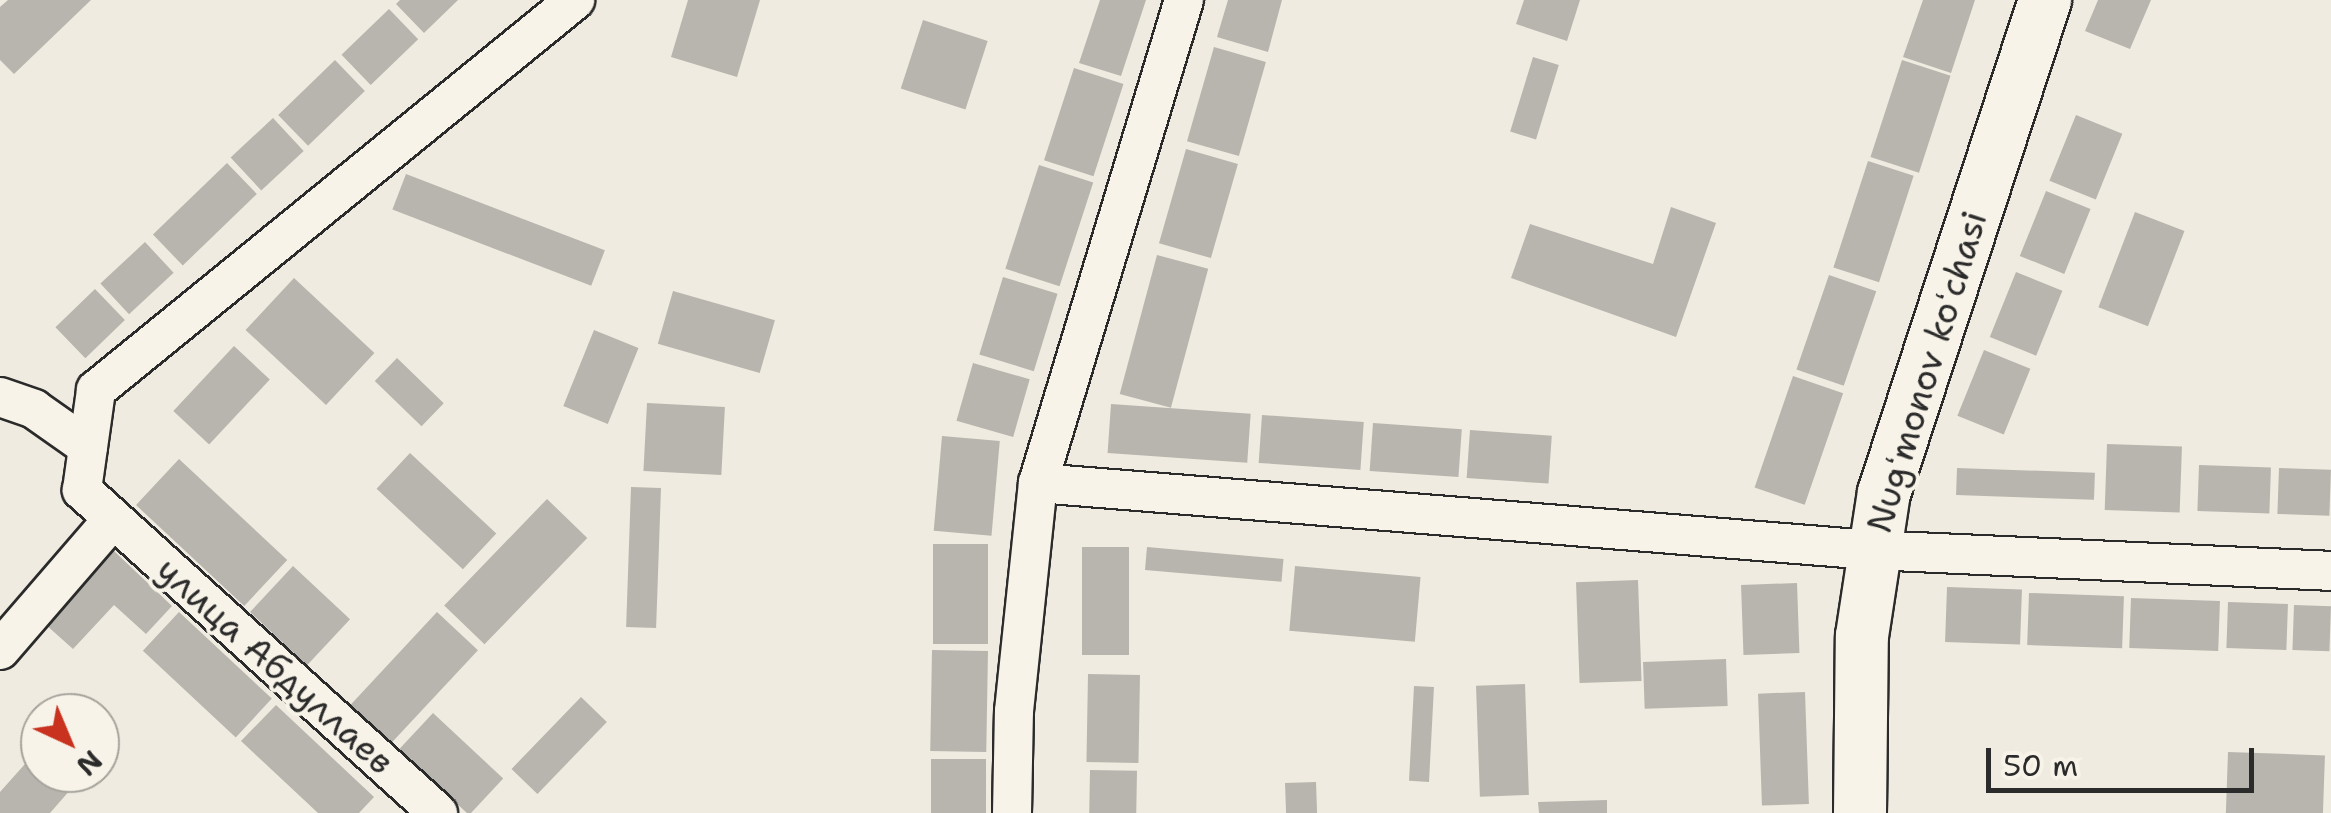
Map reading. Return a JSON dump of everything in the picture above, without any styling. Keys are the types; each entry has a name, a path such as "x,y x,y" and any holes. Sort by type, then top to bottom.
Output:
{"main road":[{"name":"Nugʻmonov koʻchasi","path":"1860,813 1859,688 1872,550 2045,0"}],"street":[{"path":"0,398 34,410 88,447 96,390 575,0"},
{"path":"1012,813 1014,711 1038,484 1184,0"},
{"name":"улица Абдуллаев","path":"88,447 82,490 438,813"},
{"path":"1038,484 1872,550 2331,572"},
{"path":"0,650 112,519"}],"building":[{"path":"8,0 91,0 14,74 0,60 0,7"},
{"path":"400,0 458,0 424,33 396,4"},
{"path":"688,0 760,0 737,77 671,57"},
{"path":"1100,0 1146,0 1121,76 1079,63"},
{"path":"1228,0 1282,0 1268,52 1217,37"},
{"path":"1524,0 1580,0 1567,41 1516,24"},
{"path":"1923,0 1975,0 1951,73 1903,57"},
{"path":"2098,0 2151,0 2130,49 2085,31"},
{"path":"389,9 418,39 371,85 342,55"},
{"path":"923,20 988,41 965,109 901,88"},
{"path":"1214,47 1266,62 1239,156 1187,141"},
{"path":"1533,57 1559,65 1536,139 1510,132"},
{"path":"335,60 365,91 308,146 278,115"},
{"path":"1902,60 1951,76 1919,173 1870,157"},
{"path":"1074,68 1123,84 1093,176 1044,160"},
{"path":"2076,115 2122,134 2096,200 2049,181"},
{"path":"273,118 304,151 261,190 231,158"},
{"path":"1186,149 1238,164 1211,258 1159,243"},
{"path":"1868,161 1914,176 1879,282 1833,268"},
{"path":"227,163 257,194 183,265 153,235"},
{"path":"1039,165 1093,183 1060,286 1005,269"},
{"path":"406,174 605,250 591,286 392,209"},
{"path":"2046,191 2091,209 2064,274 2020,256"},
{"path":"1671,207 1716,223 1676,337 1511,278 1530,224 1653,264"},
{"path":"2135,212 2184,231 2148,326 2098,307"},
{"path":"145,242 174,273 129,314 100,284"},
{"path":"1157,255 1208,269 1171,408 1120,394"},
{"path":"2016,272 2062,291 2036,356 1990,337"},
{"path":"1829,275 1876,291 1844,386 1796,370"},
{"path":"1003,277 1058,294 1034,371 979,354"},
{"path":"294,278 374,353 326,405 246,330"},
{"path":"95,289 125,320 85,358 55,327"},
{"path":"673,291 775,320 760,373 658,344"},
{"path":"594,330 639,348 608,424 563,406"},
{"path":"234,346 270,379 209,445 173,411"},
{"path":"1984,350 2030,369 2004,435 1957,416"},
{"path":"397,358 444,403 422,426 375,381"},
{"path":"973,363 1030,379 1013,437 956,421"},
{"path":"1793,376 1843,393 1805,505 1755,488"},
{"path":"647,403 725,407 721,475 643,471"},
{"path":"1111,404 1251,414 1247,463 1108,453"},
{"path":"1262,415 1364,422 1360,470 1259,463"},
{"path":"1373,423 1462,429 1458,477 1370,471"},
{"path":"1470,430 1552,436 1548,484 1467,478"},
{"path":"942,436 1000,441 991,536 934,531"},
{"path":"2107,444 2182,447 2180,513 2105,510"},
{"path":"410,453 496,533 463,569 377,489"},
{"path":"179,459 287,560 244,606 136,505"},
{"path":"2199,465 2271,468 2269,513 2197,511"},
{"path":"1957,468 2095,473 2094,500 1956,495"},
{"path":"2279,468 2331,470 2329,516 2277,514"},
{"path":"631,487 661,488 656,628 626,627"},
{"path":"547,499 587,538 484,644 444,605"},
{"path":"933,544 988,544 988,644 933,644"},
{"path":"1082,547 1129,547 1129,655 1082,655"},
{"path":"1147,547 1283,559 1281,582 1145,570"},
{"path":"114,551 172,606 146,634 114,605 73,649 45,624"},
{"path":"293,566 350,619 307,665 250,612"},
{"path":"1295,566 1421,577 1415,642 1289,631"},
{"path":"1638,580 1642,681 1580,683 1576,582"},
{"path":"1797,583 1799,653 1743,655 1741,585"},
{"path":"1947,587 2022,590 2020,645 1945,642"},
{"path":"2029,593 2124,596 2122,648 2027,645"},
{"path":"2131,598 2220,601 2218,651 2129,648"},
{"path":"2228,602 2288,604 2286,650 2226,648"},
{"path":"2294,605 2331,606 2329,651 2292,650"},
{"path":"179,612 272,699 236,737 143,651"},
{"path":"437,612 478,650 391,743 350,705"},
{"path":"932,650 988,651 986,752 930,751"},
{"path":"1726,659 1728,706 1645,709 1643,662"},
{"path":"1088,674 1140,675 1138,763 1086,762"},
{"path":"1525,684 1529,795 1480,797 1476,686"},
{"path":"1414,686 1434,687 1429,782 1409,781"},
{"path":"1805,692 1809,804 1762,806 1758,694"},
{"path":"581,697 607,722 537,794 512,769"},
{"path":"276,705 374,797 359,813 318,813 241,741"},
{"path":"433,713 503,778 467,813 399,750"},
{"path":"2228,752 2325,755 2323,813 2226,813"},
{"path":"931,759 986,759 986,813 931,813"},
{"path":"20,770 20,793 68,793 50,813 0,813 0,792"},
{"path":"1090,770 1137,771 1136,813 1089,813"},
{"path":"1316,782 1317,813 1286,813 1285,783"},
{"path":"1607,800 1607,813 1539,813 1538,802"}]}
